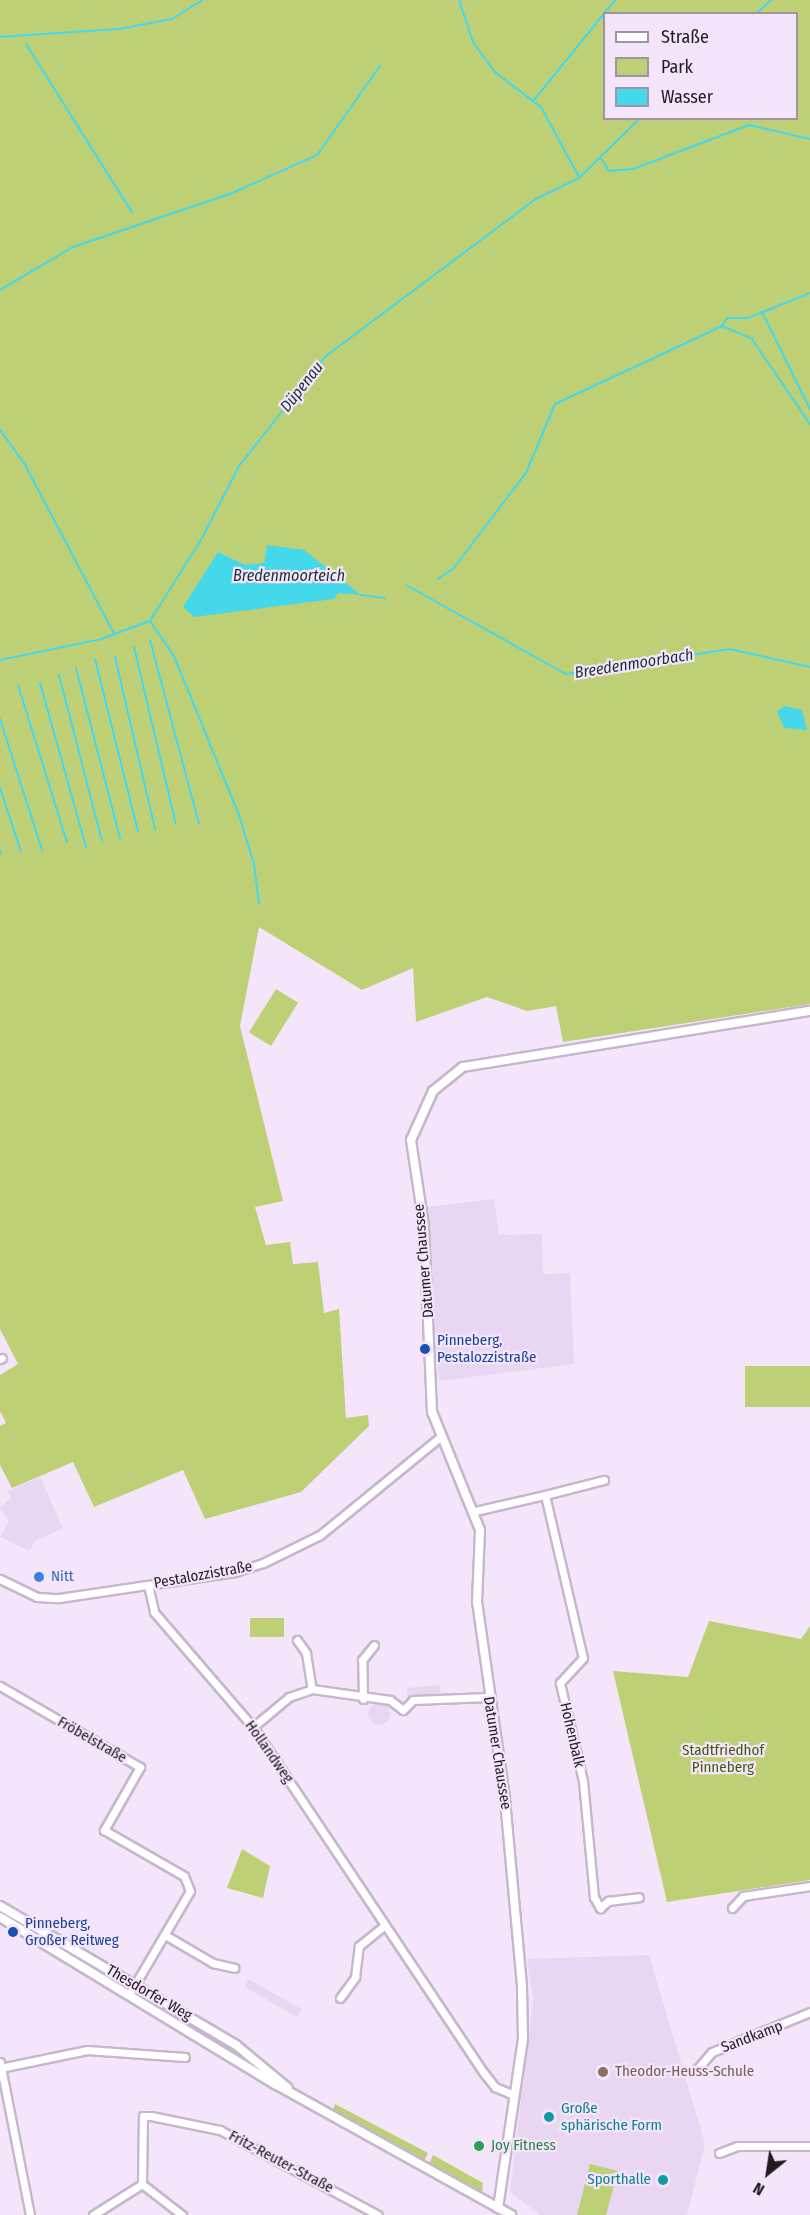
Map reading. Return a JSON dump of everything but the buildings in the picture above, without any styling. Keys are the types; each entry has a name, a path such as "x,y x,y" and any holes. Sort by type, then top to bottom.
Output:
{"street":[{"name":"Datumer Chaussee","path":"497,2211 524,2011 505,1798 488,1697 477,1602 476,1511 440,1437 432,1412 424,1226 410,1158 416,1122 433,1091 455,1072 483,1061 810,1011"},
{"name":"Pestalozzistraße","path":"0,1579 38,1597 59,1598 235,1572 284,1554 329,1529 440,1437"},
{"path":"476,1511 604,1480"},
{"name":"Hohenbalk","path":"545,1496 583,1658 560,1683 583,1781 594,1897 600,1908 608,1900 639,1897"},
{"name":"Hollandweg","path":"148,1585 154,1612 253,1727 484,2073 495,2087 514,2095"},
{"path":"297,1640 306,1653 312,1689"},
{"path":"363,1699 362,1660 374,1645"},
{"name":"Fröbelstraße","path":"0,1686 140,1767 104,1830 184,1876 190,1891 130,1993"},
{"path":"253,1727 289,1697 312,1689 363,1699 390,1700 403,1710 413,1700 488,1697"},
{"path":"732,1908 743,1896 810,1887"},
{"name":"Thesdorfer Weg","path":"0,1906 236,2045 290,2090"},
{"name":"Thesdorfer Weg","path":"0,1917 497,2211 511,2215"},
{"path":"340,1998 355,1977 359,1946 384,1926"},
{"path":"165,1935 213,1963 234,1968"},
{"name":"Sandkamp","path":"698,2068 712,2052 810,2012"},
{"path":"30,2215 0,2066 87,2050 185,2057"},
{"name":"Fritz-Reuter-Straße","path":"142,2184 143,2116 220,2130 378,2215"},
{"path":"719,2153 737,2146 810,2146"},
{"path":"93,2215 142,2184 183,2215"}],"shaded area":[{"path":"494,1199 499,1235 542,1234 543,1274 570,1273 574,1364 439,1381 427,1207"},
{"path":"40,1477 63,1528 36,1540 29,1551 0,1537 9,1522 0,1508 11,1498 8,1491"},
{"path":"440,1685 441,1697 408,1700 407,1688"},
{"path":"375,1703 383,1703 390,1710 390,1718 383,1725 375,1725 368,1718 368,1710"},
{"name":"Theodor-Heuss-Schule","path":"649,1955 705,2144 687,2215 540,2215 510,2192 533,1999 527,1959"},
{"path":"249,1979 302,2010 297,2017 244,1987"}],"green space":[{"path":"0,0 810,0 810,1004 563,1042 556,1006 527,1011 487,997 416,1022 413,968 362,990 259,927 240,1026 283,1201 255,1207 266,1245 290,1242 293,1264 318,1262 324,1313 339,1309 346,1418 368,1415 369,1426 301,1492 205,1519 183,1470 94,1507 73,1462 12,1488 0,1465 0,1426 6,1423 0,1411 0,1375 18,1364 0,1329"},
{"path":"276,989 298,1003 271,1046 249,1032"},
{"path":"745,1366 810,1366 810,1407 745,1407"},
{"path":"250,1618 284,1618 284,1637 250,1637"},
{"name":"Stadtfriedhof Pinneberg","path":"709,1621 801,1639 810,1626 810,1880 667,1902 613,1671 688,1677"},
{"path":"242,1849 270,1866 263,1898 227,1888"},
{"path":"335,2104 428,2153 423,2163 333,2110"},
{"path":"433,2155 483,2183 482,2194 428,2166"},
{"path":"590,2164 618,2171 606,2215 577,2215"}],"water":[{"name":"Bredenmoorteich","path":"267,545 304,550 361,595 338,593 334,599 194,617 183,607 218,552 245,565 264,563"},
{"path":"785,706 802,710 807,730 784,728 777,711"}],"waterway":[{"path":"0,37 118,29 172,19 202,0"},
{"path":"459,0 473,42 495,72 541,107 579,177"},
{"path":"605,12 615,0"},
{"name":"Düpenau","path":"758,12 771,0"},
{"path":"534,100 603,15"},
{"path":"26,44 132,212"},
{"path":"0,290 73,247 230,194 317,155 380,66"},
{"name":"Düpenau","path":"0,660 101,639 150,621 202,538 239,466 326,356 536,199 579,178 638,120"},
{"path":"601,159 609,171 633,169 749,125 810,139"},
{"path":"438,579 453,569 526,473 555,404 722,326 727,318 748,318 810,293"},
{"path":"762,312 810,409"},
{"path":"722,326 752,339 810,424"},
{"path":"0,430 24,463 114,634"},
{"name":"Breedenmoorbach","path":"406,585 566,674 730,649 810,667"},
{"path":"361,595 385,598"},
{"path":"150,621 174,656 239,815 254,864 259,904"},
{"path":"150,640 199,824"},
{"path":"134,647 176,824"},
{"path":"115,657 155,829"},
{"path":"95,659 138,832"},
{"path":"76,668 120,838"},
{"path":"59,675 102,841"},
{"path":"40,683 86,847"},
{"path":"18,685 67,842"},
{"path":"0,719 42,850"},
{"path":"0,788 21,852"}],"place":[{"name":"Pinneberg, Pestalozzistraße","path":"425,1349"},
{"name":"Nitt","path":"39,1577"},
{"name":"Pinneberg, Großer Reitweg","path":"13,1932"},
{"name":"Theodor-Heuss-Schule","path":"603,2072"},
{"name":"Große sphärische Form","path":"549,2117"},
{"name":"Joy Fitness","path":"479,2146"},
{"name":"Sporthalle","path":"663,2180"}]}
